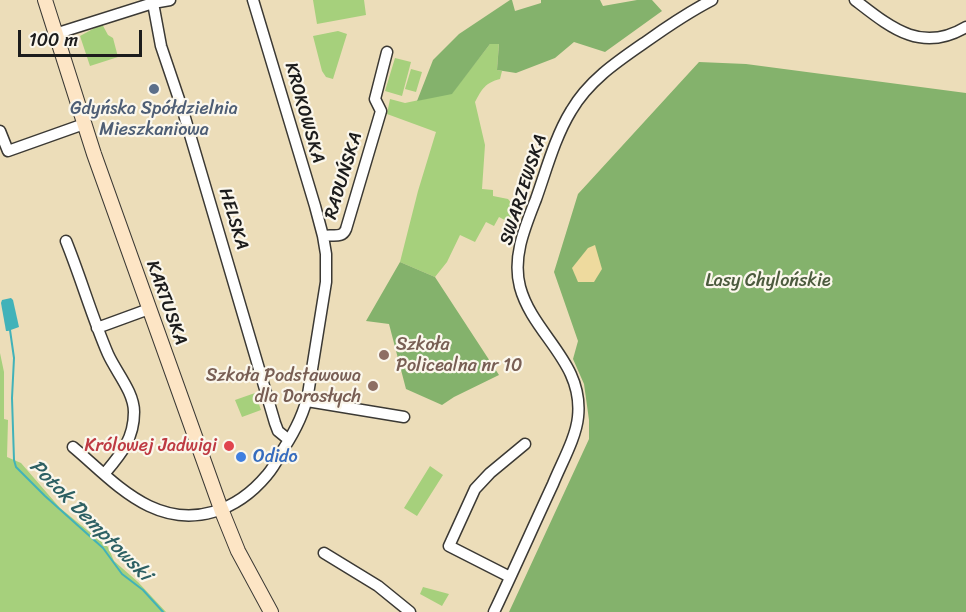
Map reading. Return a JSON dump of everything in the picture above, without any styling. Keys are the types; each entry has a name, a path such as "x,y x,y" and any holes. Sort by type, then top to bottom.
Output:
{"street":[{"name":"KARTUSKA","path":"45,0 84,124 221,509 238,551 271,612"},
{"path":"55,34 153,3 170,0"},
{"name":"KROKOWSKA","path":"253,0 323,236"},
{"name":"SWARZEWSKA","path":"494,612 567,451 578,417 578,403 572,374 562,356 532,315 520,287 518,261 524,230 561,132 570,112 585,90 598,76 635,49 692,10 712,0"},
{"path":"855,0 895,29 918,38 943,37 966,27"},
{"name":"HELSKA","path":"153,3 161,46 183,111 274,423 278,431 289,440"},
{"name":"RADUŃSKA","path":"73,447 131,495 149,506 174,514 209,514 236,503 267,475 297,426 307,401 326,282 326,254 323,236 340,236 346,229 381,111 375,99 387,52"},
{"path":"0,131 8,151 84,124"},
{"path":"66,241 109,357 134,407 130,437 126,447 105,473"},
{"path":"98,328 149,309"},
{"path":"307,401 404,417"},
{"path":"510,577 449,546 475,489 490,473 525,444"},
{"path":"324,553 378,586 410,612"}],"green space":[{"path":"313,0 364,0 366,15 317,24"},
{"path":"512,0 515,11 541,3 541,0 600,0 603,6 637,0 652,0 662,11 605,52 574,42 555,58 516,73 497,70 499,44 490,44 452,94 417,101 433,60 459,34"},
{"path":"102,24 108,35 113,38 118,57 90,66 80,36"},
{"path":"338,31 347,34 333,79 326,77 322,71 313,36"},
{"path":"499,43 497,70 502,71 500,79 484,87 475,102 485,145 482,189 493,190 493,196 508,199 520,214 516,226 499,217 494,226 486,222 475,242 460,235 447,262 435,277 400,262 436,132 387,114 390,99 405,103 452,93 490,44"},
{"path":"395,58 411,62 402,96 385,91"},
{"name":"Lasy Chylońskie","path":"699,62 746,64 966,93 966,612 509,612 589,439 584,384 573,359 578,341 554,272 578,194"},
{"path":"411,69 422,72 416,92 405,89"},
{"path":"400,262 435,277 499,375 442,405 406,389 389,324 366,321"},
{"path":"0,353 4,372 4,419 8,420 7,457 21,463 60,508 108,547 114,561 138,582 166,612 0,612"},
{"path":"255,393 261,410 242,417 235,400"},
{"path":"430,466 443,475 417,516 404,508"},
{"path":"423,587 449,594 442,606 420,594"}],"sand":[{"path":"595,245 602,269 594,282 578,282 572,268 588,248"}],"water":[{"path":"11,298 19,327 6,331 1,303 2,300"}],"waterway":[{"name":"Potok Demptowski","path":"10,330 14,358 12,398 16,467 103,548 122,574 143,590 163,612"}],"place":[{"name":"Gdyńska Spółdzielnia Mieszkaniowa","path":"154,89"},
{"name":"Szkoła Policealna nr 10","path":"384,355"},
{"name":"Szkoła Podstawowa dla Dorosłych","path":"373,386"},
{"name":"Królowej Jadwigi","path":"229,446"},
{"name":"Odido","path":"241,457"}]}
